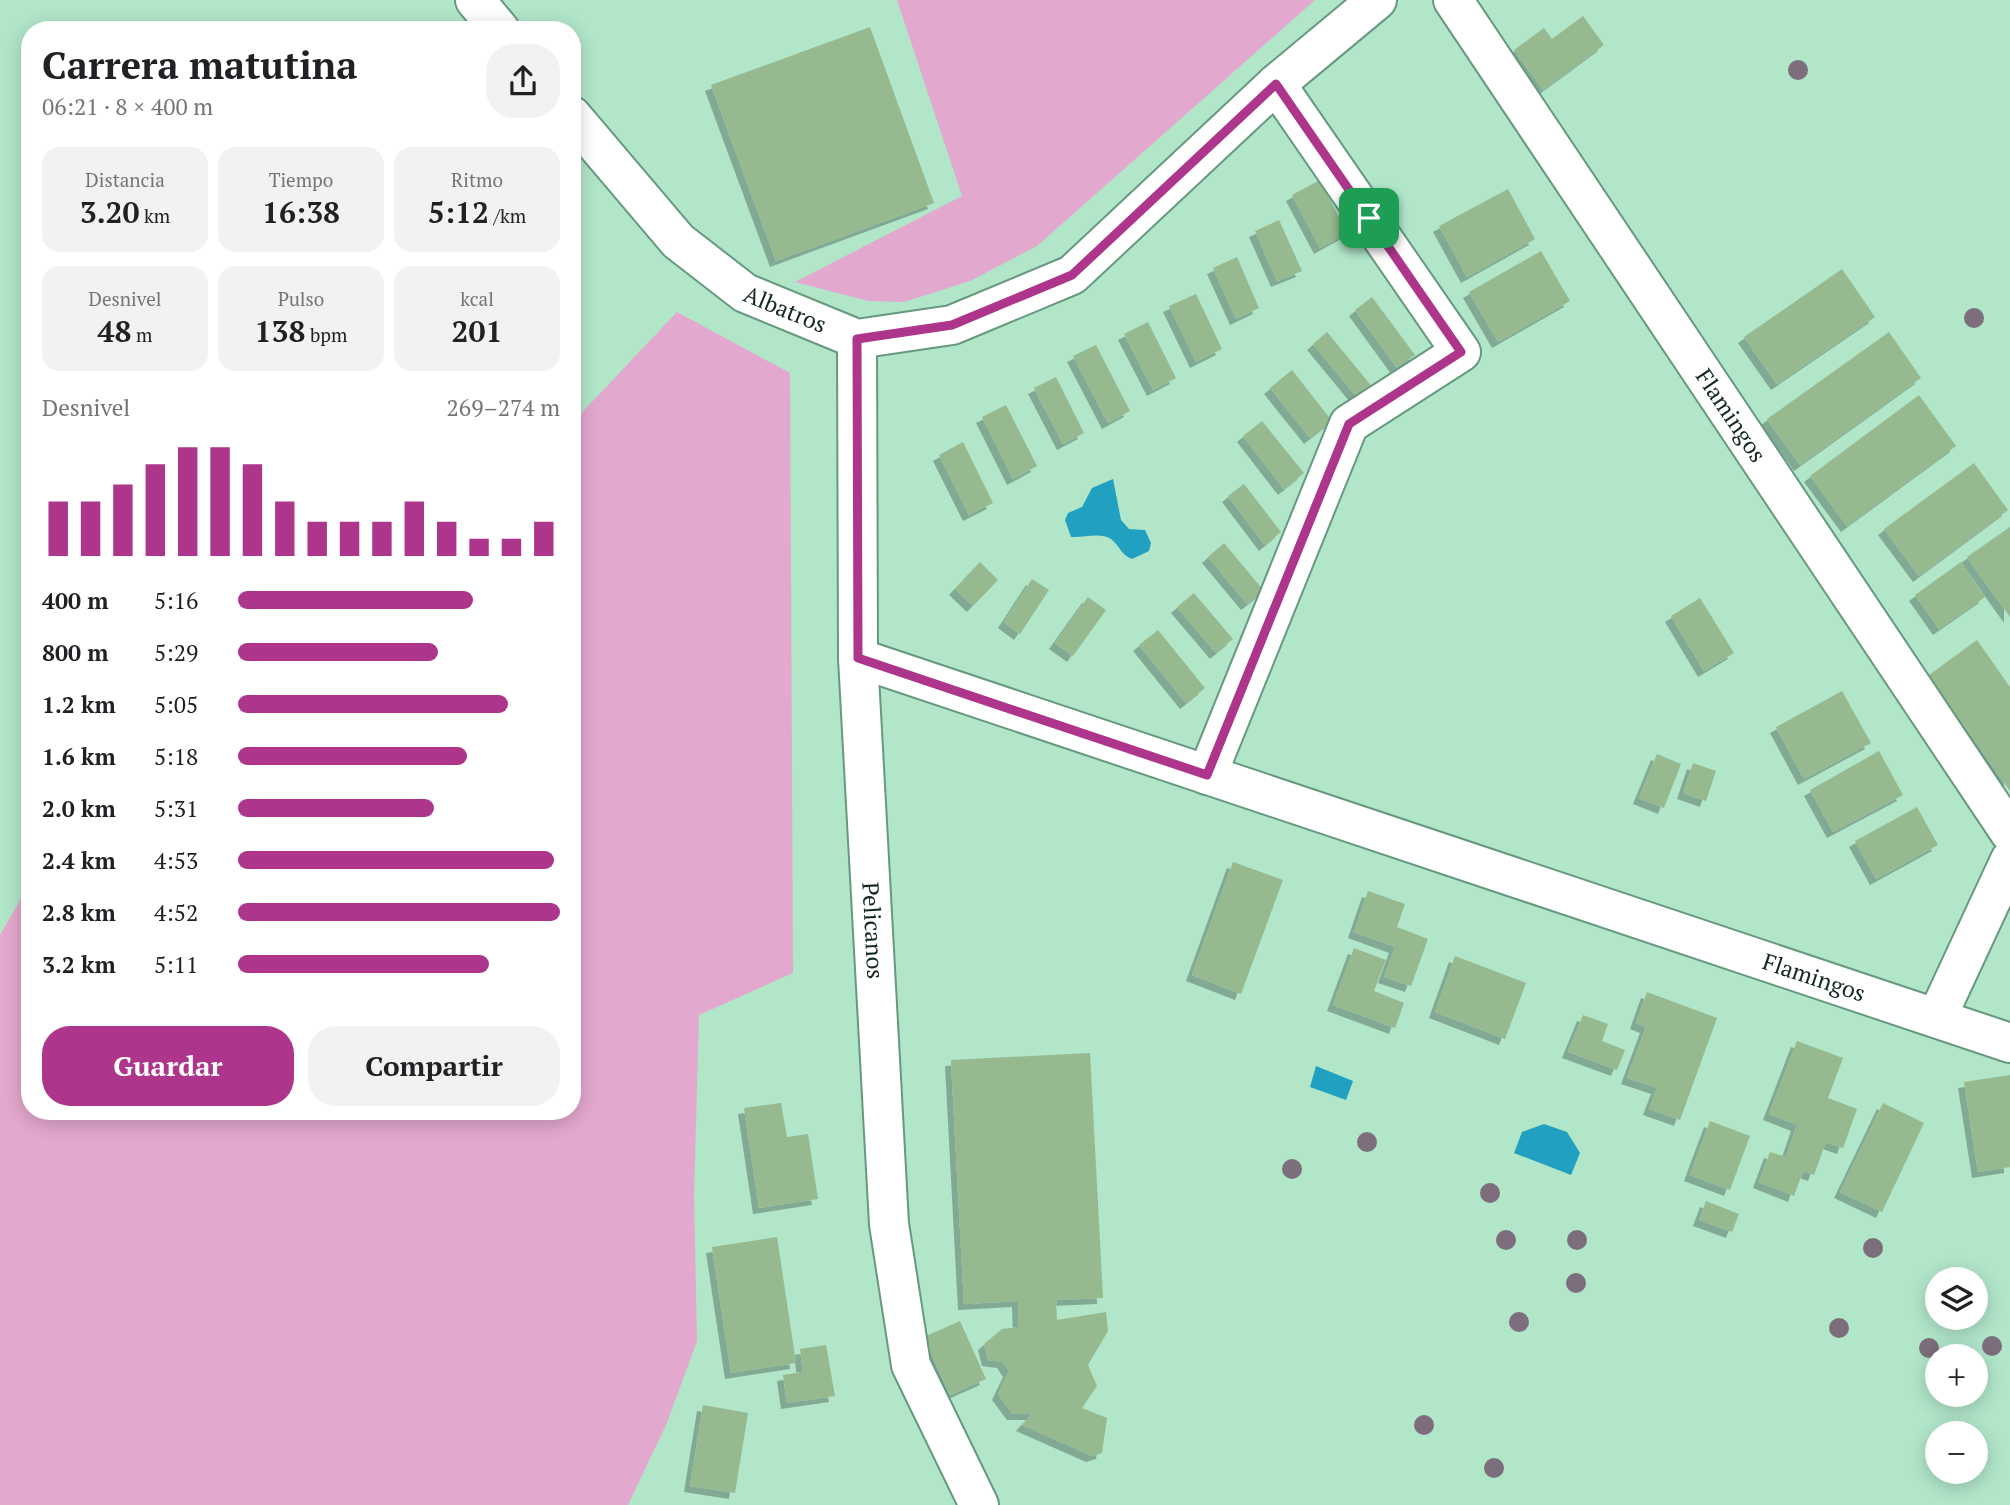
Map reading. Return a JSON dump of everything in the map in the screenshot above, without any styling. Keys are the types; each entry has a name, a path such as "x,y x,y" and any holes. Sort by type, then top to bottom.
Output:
{"street":[{"path":"475,0 492,21"},
{"name":"Albatros","path":"581,127 678,242 745,293 857,339 952,325 1072,275 1276,84 1377,0"},
{"name":"Flamingos","path":"1453,0 2010,833"},
{"path":"1207,775 1349,424 1461,352 1276,84"},
{"name":"Pelicanos","path":"857,339 858,658 889,1224 911,1365 979,1505"},
{"name":"Flamingos","path":"858,658 2010,1043"},
{"path":"1937,1017 2010,860"}],"shaded area":[{"path":"897,0 1315,0 1037,246 970,281 904,302 868,301 795,282 962,196"},
{"path":"677,312 790,373 793,973 699,1015 694,1195 697,1341 666,1425 628,1505 0,1505 0,935 21,899 21,1120 581,1120 581,413"}],"water":[{"path":"1113,479 1121,520 1129,529 1145,530 1151,543 1149,551 1132,559 1107,537 1071,537 1065,520 1068,513 1082,507 1092,488"},
{"path":"1316,1066 1353,1081 1346,1100 1310,1087"},
{"path":"1544,1124 1567,1132 1580,1153 1571,1175 1514,1153 1522,1132"}],"building":[{"path":"1583,16 1604,45 1543,90 1514,50 1544,28 1552,39"},
{"path":"870,27 934,203 776,261 711,85"},
{"path":"1320,180 1347,233 1320,248 1292,195"},
{"path":"1508,189 1535,239 1467,277 1439,226"},
{"path":"1279,220 1302,271 1277,281 1255,231"},
{"path":"1541,251 1570,301 1498,342 1469,292"},
{"path":"1237,257 1259,308 1236,319 1213,268"},
{"path":"1842,269 1875,317 1777,384 1744,337"},
{"path":"1196,294 1222,349 1196,362 1169,306"},
{"path":"1372,297 1415,355 1397,368 1355,310"},
{"path":"1148,322 1176,378 1153,390 1124,334"},
{"path":"1327,332 1374,389 1360,401 1313,344"},
{"path":"1889,332 1921,378 1800,465 1767,419"},
{"path":"1096,345 1130,411 1108,423 1073,356"},
{"path":"1292,370 1332,421 1310,438 1270,388"},
{"path":"1056,377 1084,433 1063,444 1034,388"},
{"path":"1919,395 1956,446 1847,526 1810,476"},
{"path":"1006,405 1037,466 1013,479 982,417"},
{"path":"1262,421 1304,473 1284,489 1243,436"},
{"path":"963,442 993,503 969,515 939,455"},
{"path":"1974,463 2008,510 1919,576 1884,529"},
{"path":"1244,484 1281,532 1265,545 1228,496"},
{"path":"2010,527 2010,617 1967,557"},
{"path":"1224,543 1264,591 1247,604 1208,557"},
{"path":"980,562 998,580 973,606 955,589"},
{"path":"1961,562 1985,597 1939,629 1915,595"},
{"path":"1032,579 1049,590 1020,634 1004,622"},
{"path":"1194,593 1233,639 1216,653 1177,607"},
{"path":"1088,597 1106,610 1073,656 1055,643"},
{"path":"1700,598 1734,653 1704,671 1671,616"},
{"path":"1158,630 1205,688 1186,703 1139,645"},
{"path":"1977,640 2010,687 2010,791 1929,675"},
{"path":"1842,691 1871,743 1804,779 1776,727"},
{"path":"1879,751 1903,795 1833,832 1810,790"},
{"path":"1657,754 1681,764 1664,808 1639,798"},
{"path":"1693,763 1716,771 1706,801 1683,793"},
{"path":"1917,807 1938,845 1876,879 1855,841"},
{"path":"1233,862 1283,880 1241,994 1192,975"},
{"path":"1368,891 1405,904 1397,927 1428,939 1411,986 1384,977 1395,947 1354,932"},
{"path":"1354,948 1386,960 1374,991 1404,1003 1395,1028 1333,1005"},
{"path":"1455,956 1526,983 1505,1039 1435,1012"},
{"path":"1647,992 1717,1018 1680,1120 1649,1109 1657,1088 1627,1078 1646,1027 1636,1023"},
{"path":"1583,1015 1608,1024 1602,1041 1625,1050 1617,1070 1568,1052"},
{"path":"1797,1041 1843,1058 1828,1098 1857,1109 1843,1148 1826,1142 1814,1175 1803,1171 1794,1196 1759,1182 1770,1152 1786,1157 1797,1125 1769,1114"},
{"path":"1090,1053 1103,1298 1056,1300 1057,1320 1106,1312 1108,1331 1088,1365 1097,1386 1082,1408 1107,1418 1102,1453 1092,1456 1022,1425 1032,1414 1013,1414 998,1394 1009,1371 1003,1362 988,1360 984,1344 1002,1329 1019,1327 1018,1301 964,1304 951,1060"},
{"path":"2010,1075 2010,1167 1978,1172 1964,1082"},
{"path":"781,1103 787,1137 808,1134 818,1199 759,1208 744,1108"},
{"path":"1883,1103 1924,1123 1882,1212 1840,1192"},
{"path":"1710,1121 1750,1136 1730,1190 1690,1175"},
{"path":"1706,1201 1739,1214 1732,1232 1699,1220"},
{"path":"777,1237 796,1363 731,1373 712,1247"},
{"path":"960,1321 986,1379 950,1395 924,1337"},
{"path":"826,1345 835,1396 787,1403 783,1375 803,1372 800,1349"},
{"path":"703,1405 748,1413 735,1493 690,1486"}],"route":[{"path":"1276,84 1369,218 1461,352 1349,424 1207,775 858,658 857,339 952,325 1072,275 1276,84"}]}
